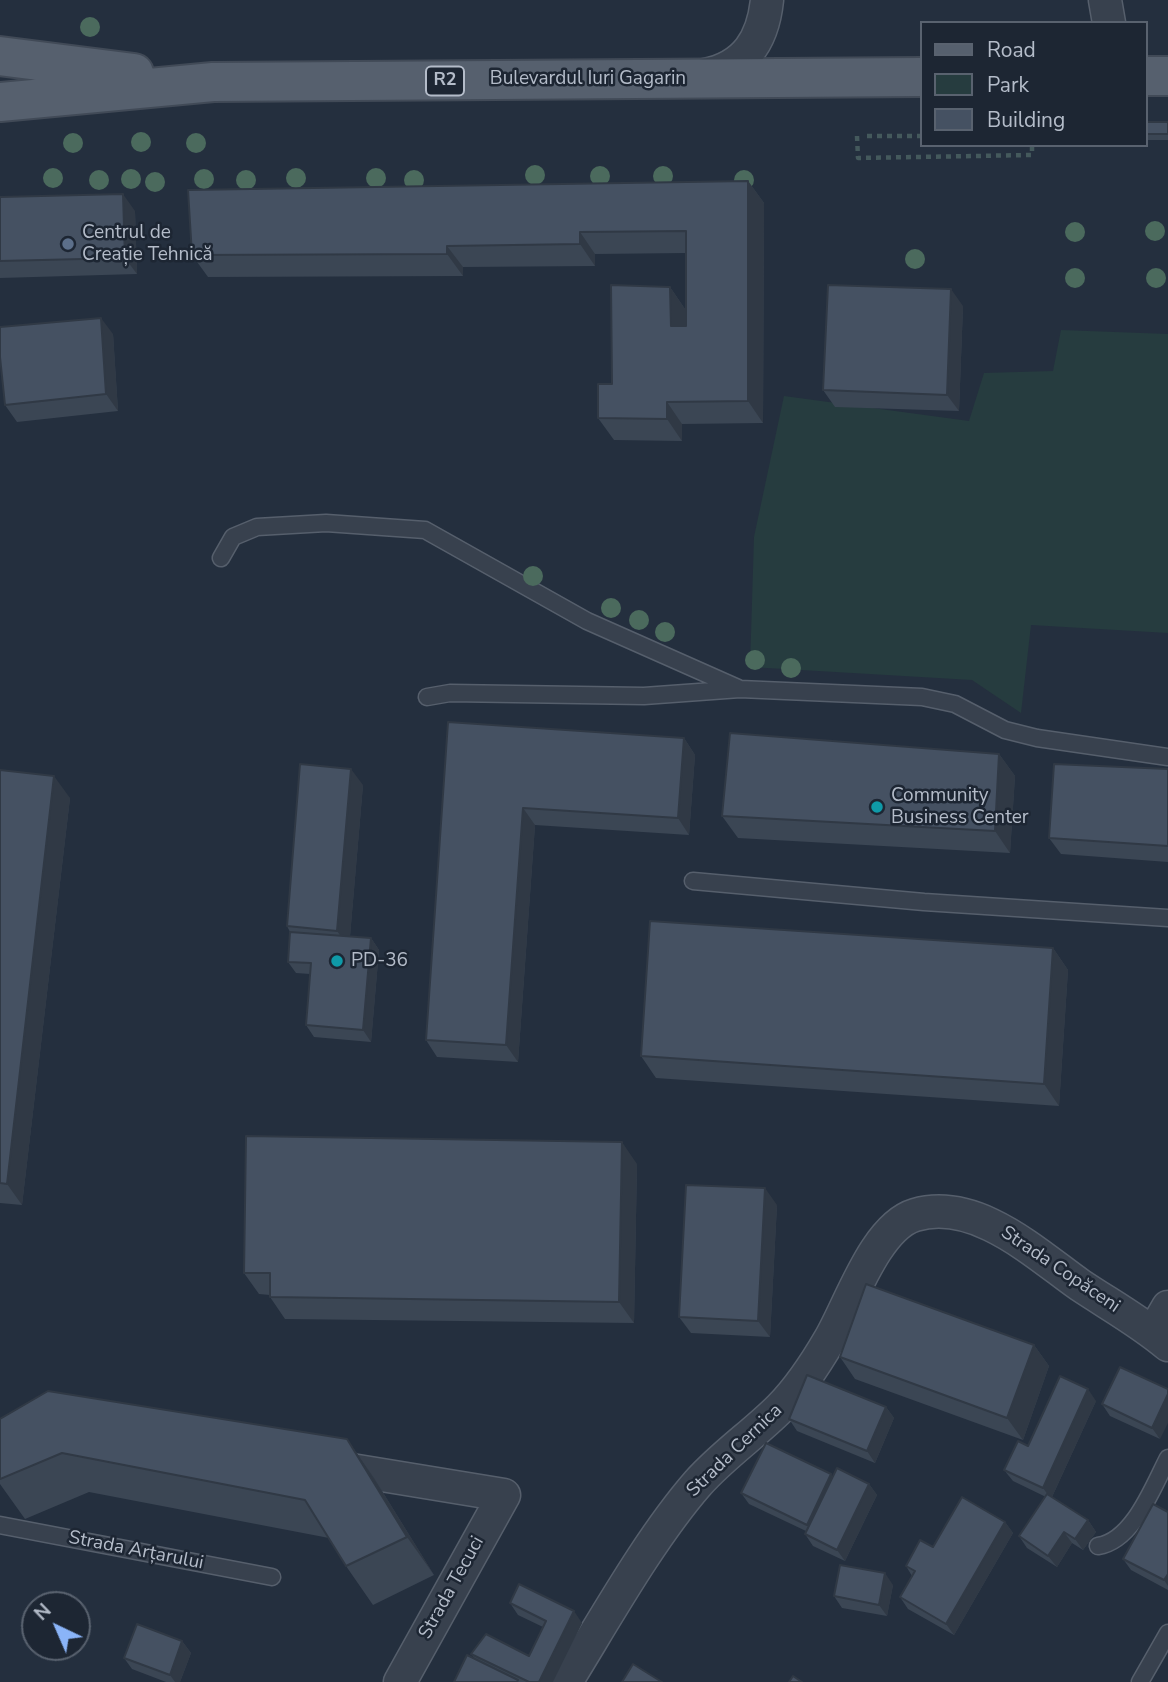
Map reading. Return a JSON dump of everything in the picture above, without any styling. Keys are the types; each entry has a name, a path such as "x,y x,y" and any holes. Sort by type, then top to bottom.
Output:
{"main road":[{"name":"Bulevardul Iuri Gagarin","path":"0,56 213,82"},
{"path":"1147,76 1168,76"},
{"name":"Bulevardul Iuri Gagarin","path":"0,102 213,82 920,77"}],"street":[{"path":"678,79 719,73 739,63 754,47 763,27 767,0"},
{"path":"1105,0 1109,21"},
{"path":"1147,63 1168,69"},
{"name":"Strada Copăceni","path":"903,1220 937,1212 998,1227 1030,1245 1078,1283 1163,1328"},
{"name":"Strada Cernica","path":"566,1682 650,1550 699,1482 780,1408 802,1382 843,1316 876,1251 889,1232 903,1220"},
{"name":"Strada Tecuci","path":"297,1461 504,1494 400,1682"}],"lane":[{"path":"221,558 233,537 257,527 326,523 425,530 587,621 740,689"},
{"path":"427,697 450,693 644,696 740,689 922,697 955,704 1005,730 1037,738 1168,757"},
{"path":"693,881 924,902 1168,918"},
{"path":"1098,1546 1113,1544 1128,1527 1168,1458"},
{"name":"Strada Arțarului","path":"0,1525 272,1577"},
{"path":"1140,1682 1168,1633"}],"path":[{"path":"857,136 858,158 1032,155 1032,147"},
{"path":"867,136 920,136"}],"green space":[{"path":"1061,330 1168,334 1168,633 1031,625 1021,713 972,680 750,667 754,537 784,396 969,421 984,373 1053,371"}],"building":[{"path":"1147,122 1168,122 1168,134 1147,134"},
{"path":"748,181 748,401 667,402 667,419 598,418 598,384 612,384 611,285 670,287 671,326 686,326 686,231 580,232 580,244 447,246 447,254 192,255 188,190"},
{"name":"Centrul de Creație Tehnică","path":"123,194 125,258 0,261 0,197"},
{"path":"828,285 951,289 947,395 823,390"},
{"path":"101,318 106,394 5,405 0,327"},
{"path":"448,722 684,738 678,818 523,808 506,1045 426,1040"},
{"name":"Community Business Center","path":"730,733 999,754 995,831 722,816"},
{"path":"300,764 351,769 337,931 287,926"},
{"path":"1054,764 1168,769 1168,846 1049,838"},
{"path":"0,770 54,776 7,1184 0,1183"},
{"path":"650,921 1053,948 1044,1084 641,1056"},
{"path":"290,932 371,938 363,1030 306,1025 311,963 288,962"},
{"path":"246,1136 622,1142 619,1302 270,1297 270,1273 244,1273"},
{"path":"686,1185 765,1188 758,1321 679,1317"},
{"path":"866,1284 1034,1345 1007,1418 840,1357"},
{"path":"1120,1367 1168,1389 1152,1428 1102,1404"},
{"path":"807,1375 886,1407 867,1451 789,1419"},
{"path":"1060,1376 1088,1389 1043,1488 1004,1470 1018,1441 1028,1446"},
{"path":"48,1391 347,1439 407,1537 346,1566 305,1500 62,1453 0,1479 0,1419"},
{"path":"766,1443 831,1474 807,1525 741,1493"},
{"path":"837,1468 869,1484 837,1550 805,1534"},
{"path":"1047,1494 1088,1520 1075,1539 1064,1532 1048,1556 1019,1536"},
{"path":"962,1497 1005,1522 946,1624 900,1597 915,1571 906,1566 920,1540 933,1547"},
{"path":"1153,1504 1168,1512 1168,1574 1164,1580 1123,1559"},
{"path":"840,1565 885,1573 879,1605 834,1596"},
{"path":"519,1584 574,1611 539,1682 529,1682 471,1654 486,1634 529,1656 546,1621 510,1603"},
{"path":"137,1624 182,1641 170,1675 124,1658"},
{"path":"467,1655 518,1680 517,1682 454,1682"},
{"path":"633,1664 662,1682 622,1682"},
{"path":"793,1676 802,1682 789,1682"}],"place":[{"name":"Centrul de Creație Tehnică","path":"68,244"},
{"name":"Community Business Center","path":"877,807"},
{"name":"PD-36","path":"337,961"}]}
